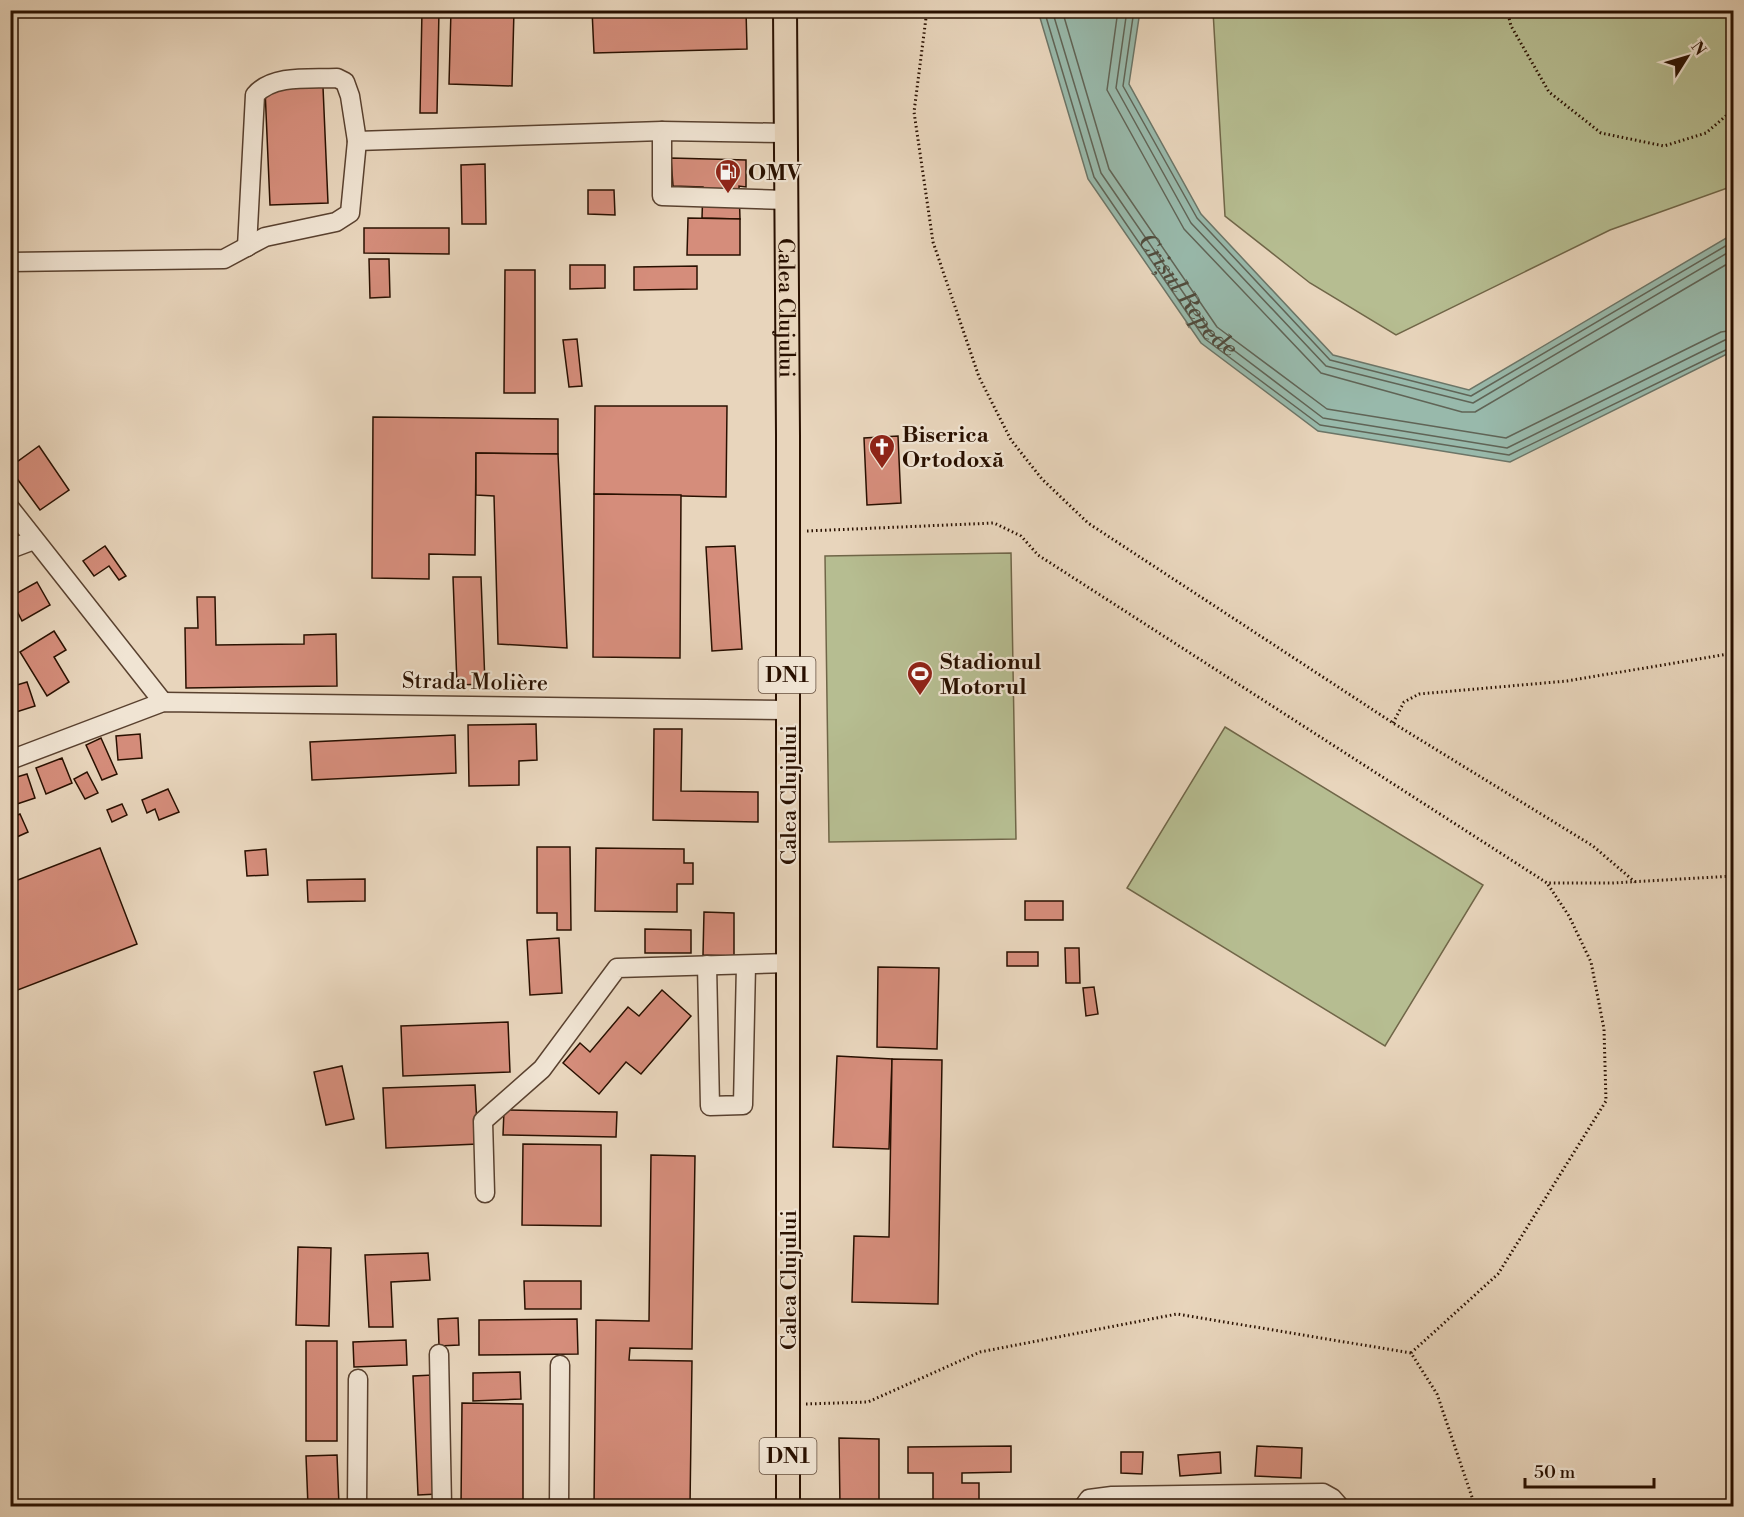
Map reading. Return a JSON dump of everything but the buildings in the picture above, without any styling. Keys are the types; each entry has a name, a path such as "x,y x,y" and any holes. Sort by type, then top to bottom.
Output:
{"main road":[{"name":"Calea Clujului","path":"785,10 789,963 788,1506"}],"street":[{"path":"10,262 224,259 247,247 265,237 336,222 350,213 357,141 345,82 337,78 276,82 262,87 255,95 247,247"},
{"path":"662,131 662,196 786,200"},
{"path":"357,141 662,131 785,133"},
{"path":"10,508 163,702"},
{"path":"10,549 34,540"},
{"name":"Strada Molière","path":"10,760 163,702 787,710"},
{"path":"485,1193 483,1121 542,1068 617,968 789,963"},
{"path":"706,965 710,1106 743,1105 746,964"},
{"path":"439,1354 442,1506"},
{"path":"559,1506 560,1365"},
{"path":"357,1506 358,1380"},
{"path":"1084,1506 1089,1499 1112,1496 1311,1494 1323,1494 1332,1498 1338,1506"}],"path":[{"path":"927,10 914,112 933,242 979,377 1011,440 1042,479 1088,522 1393,723 1593,846 1635,882"},
{"path":"1507,10 1511,26 1549,92 1601,133 1664,147 1706,133 1734,110"},
{"path":"787,532 994,523 1021,536 1038,555 1547,883 1569,916 1591,962 1604,1029 1606,1101 1498,1274 1411,1353"},
{"path":"1393,723 1404,702 1419,694 1566,681 1734,653"},
{"path":"1547,883 1635,882 1734,876"},
{"path":"1728,1290 1734,1301"},
{"path":"789,1405 868,1402 980,1352 1177,1314 1411,1353 1437,1394 1474,1506"}],"shaded area":[{"path":"1213,11 1733,11 1733,186 1610,230 1396,335 1310,283 1225,216"},
{"name":"Stadionul Motorul","path":"1011,553 1016,839 829,842 825,556"},
{"path":"1225,727 1483,885 1385,1046 1127,888"}],"water":[{"name":"Crișul Repede","path":"1038,11 1140,11 1129,84 1201,214 1333,355 1469,390 1733,234 1733,351 1510,462 1318,431 1201,343 1088,179"}],"place":[{"name":"OMV","path":"728,195"},
{"name":"Biserica Ortodoxă","path":"882,470"},
{"name":"Stadionul Motorul","path":"920,697"}]}
